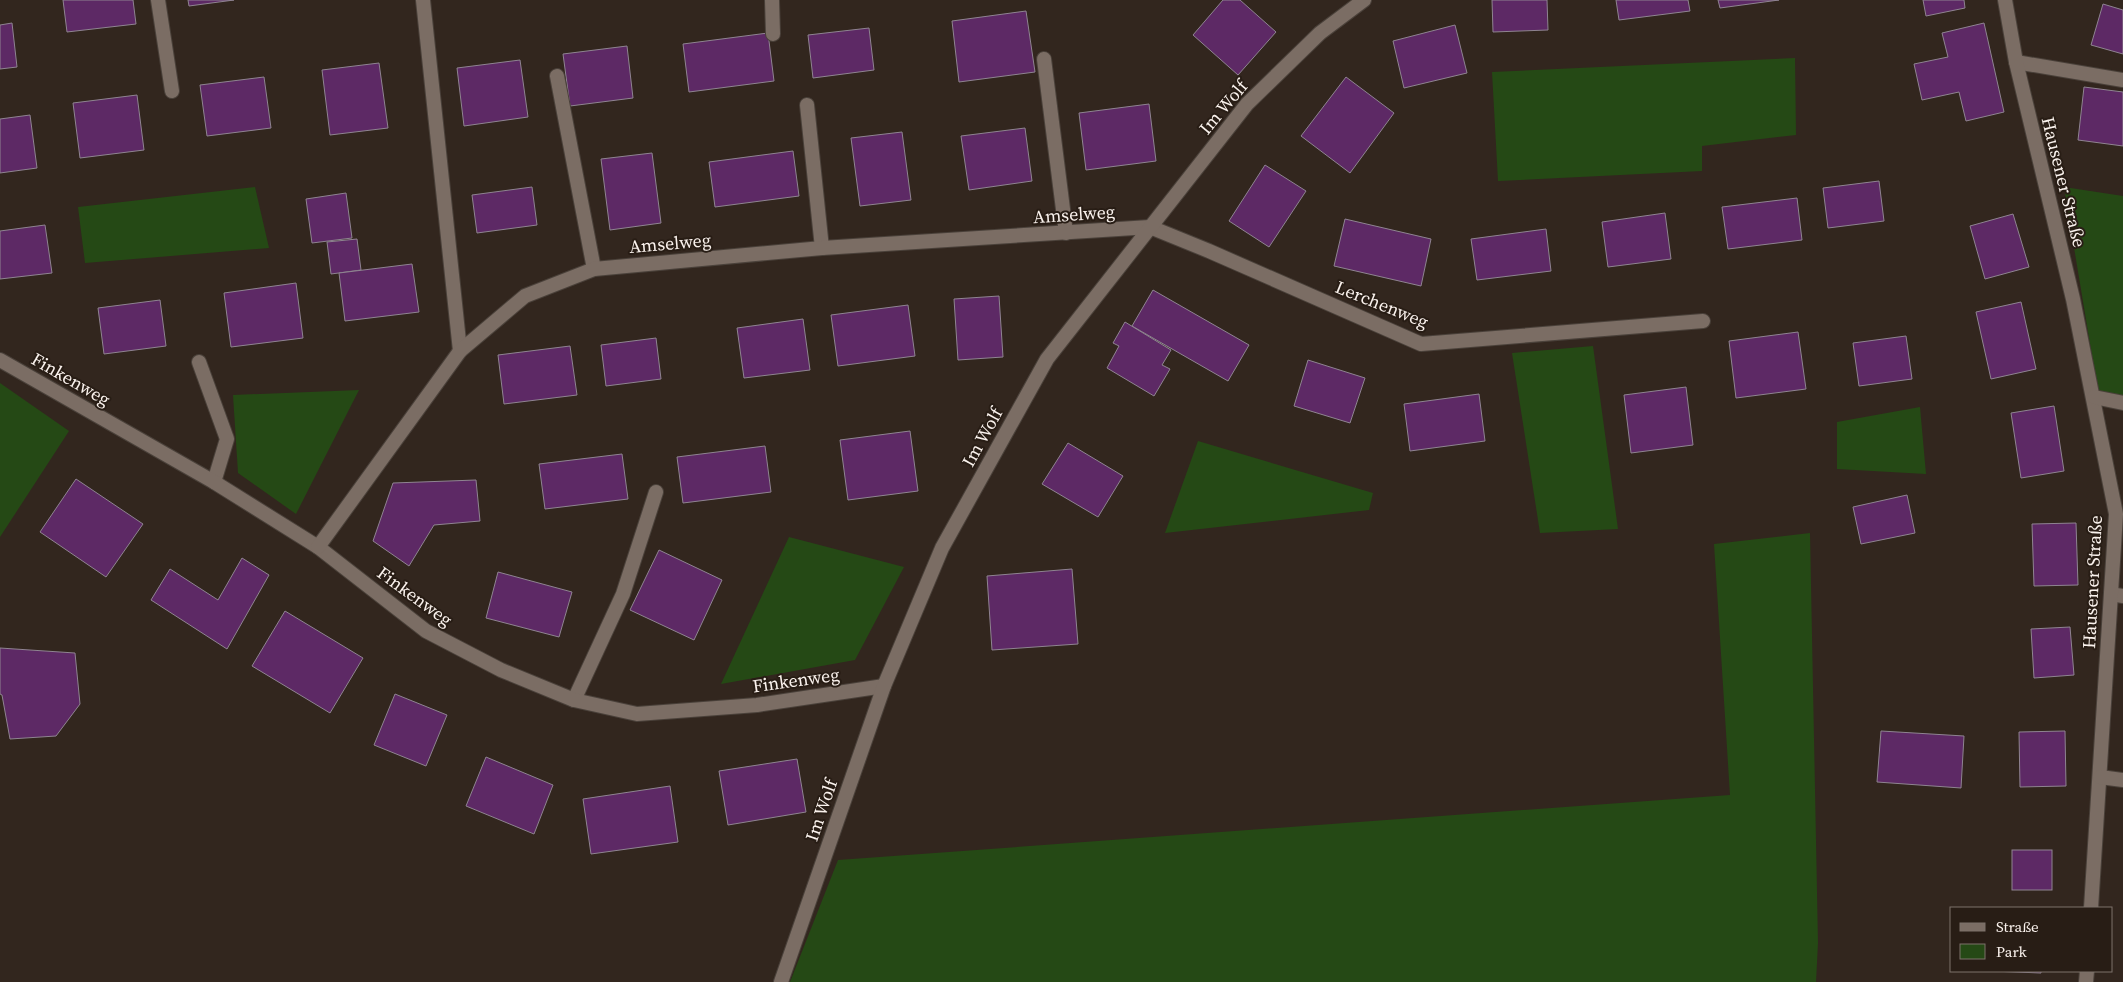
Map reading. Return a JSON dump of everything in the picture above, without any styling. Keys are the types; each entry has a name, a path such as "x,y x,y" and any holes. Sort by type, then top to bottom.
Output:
{"street":[{"path":"158,0 172,91"},
{"path":"423,0 460,350"},
{"path":"772,0 773,34"},
{"name":"Im Wolf","path":"780,982 884,686 942,548 1047,359 1247,104 1320,33 1364,0"},
{"name":"Hausener Straße","path":"2005,0 2016,62 2073,298 2116,514 2117,595 2100,777 2091,907"},
{"path":"1044,59 1066,233"},
{"path":"2016,62 2123,80"},
{"path":"557,76 594,269"},
{"path":"807,105 822,248"},
{"name":"Amselweg","path":"318,547 460,350 525,296 594,269 822,248 1150,227"},
{"name":"Lerchenweg","path":"1150,227 1421,344 1703,321"},
{"name":"Finkenweg","path":"0,360 214,482 318,547 426,631 501,670 574,700 636,714 757,705 884,686"},
{"path":"199,362 227,439 214,482"},
{"path":"2094,397 2123,403"},
{"path":"574,700 623,594 656,492"},
{"path":"2100,777 2123,780"}],"green space":[{"path":"1795,58 1796,135 1702,146 1702,171 1498,181 1492,72"},
{"path":"255,187 269,248 85,263 78,207"},
{"path":"2064,187 2123,196 2123,397 2098,392"},
{"path":"1593,346 1618,529 1540,533 1512,353"},
{"path":"0,383 69,431 0,537"},
{"path":"359,390 296,514 238,473 233,395"},
{"path":"1920,407 1926,474 1837,469 1837,422"},
{"path":"1198,441 1373,493 1369,510 1165,533"},
{"path":"1810,533 1818,943 1816,982 790,982 838,860 1730,795 1714,544"},
{"path":"789,537 904,567 855,660 721,684"}],"building":[{"path":"63,0 133,0 136,24 67,32"},
{"path":"188,0 234,0 189,6"},
{"path":"1223,0 1240,0 1276,32 1238,75 1193,35"},
{"path":"1492,0 1547,0 1548,30 1493,32"},
{"path":"1616,0 1688,0 1690,11 1619,20"},
{"path":"1718,0 1779,0 1720,8"},
{"path":"1923,0 1964,0 1965,8 1926,16"},
{"path":"2103,4 2123,10 2123,54 2091,45"},
{"path":"1026,11 1035,72 959,82 952,21"},
{"path":"12,23 17,67 0,69 0,25"},
{"path":"1984,23 2004,112 1966,121 1959,92 1922,100 1914,64 1948,57 1942,33"},
{"path":"1455,25 1467,73 1404,88 1393,41"},
{"path":"869,28 874,70 813,78 808,35"},
{"path":"768,33 774,81 689,92 683,44"},
{"path":"627,46 633,98 570,106 563,54"},
{"path":"520,60 528,117 464,126 457,68"},
{"path":"379,63 388,128 330,135 322,70"},
{"path":"264,77 271,128 207,136 200,85"},
{"path":"1346,77 1394,113 1350,173 1301,136"},
{"path":"2084,87 2123,92 2123,146 2078,140"},
{"path":"137,95 144,150 80,158 73,103"},
{"path":"1149,104 1156,161 1086,170 1079,113"},
{"path":"30,115 37,168 0,173 0,119"},
{"path":"1025,128 1032,181 969,190 961,136"},
{"path":"902,132 911,200 860,206 851,138"},
{"path":"793,151 799,196 715,207 709,162"},
{"path":"652,153 661,223 610,230 601,159"},
{"path":"1265,165 1306,191 1269,247 1229,221"},
{"path":"1879,181 1884,221 1828,228 1823,188"},
{"path":"532,187 537,225 477,233 472,195"},
{"path":"346,193 352,238 312,243 306,199"},
{"path":"1797,198 1802,240 1728,249 1722,207"},
{"path":"1665,213 1671,259 1608,267 1602,222"},
{"path":"2013,214 2029,267 1985,279 1970,226"},
{"path":"1345,219 1431,239 1421,286 1334,266"},
{"path":"45,225 52,273 0,279 0,231"},
{"path":"1546,229 1551,271 1477,280 1471,239"},
{"path":"357,239 361,270 331,274 327,242"},
{"path":"412,264 419,312 345,321 339,273"},
{"path":"296,283 303,338 231,347 224,293"},
{"path":"1153,290 1249,345 1228,381 1132,326"},
{"path":"999,296 1003,357 958,360 954,299"},
{"path":"160,300 166,346 104,354 98,308"},
{"path":"2021,302 2036,369 1991,379 1976,312"},
{"path":"908,305 915,356 838,366 831,315"},
{"path":"803,319 810,370 744,378 737,328"},
{"path":"1125,322 1171,350 1162,365 1170,369 1154,396 1107,368 1119,346 1113,343"},
{"path":"1798,332 1806,389 1736,398 1729,341"},
{"path":"1906,336 1912,379 1859,386 1853,343"},
{"path":"656,338 661,379 606,386 601,345"},
{"path":"570,346 577,395 504,404 498,355"},
{"path":"1308,360 1365,378 1350,423 1294,406"},
{"path":"1686,387 1693,445 1631,453 1624,395"},
{"path":"1479,394 1485,441 1410,451 1404,404"},
{"path":"2054,406 2064,471 2021,478 2011,413"},
{"path":"910,431 918,491 848,500 840,440"},
{"path":"1068,443 1123,476 1098,517 1042,484"},
{"path":"765,446 771,492 683,503 677,457"},
{"path":"622,454 628,499 545,509 539,464"},
{"path":"76,479 143,524 106,577 40,532"},
{"path":"476,480 480,521 434,525 409,566 373,541 393,483"},
{"path":"1907,495 1915,533 1861,544 1853,507"},
{"path":"2076,523 2078,585 2034,586 2032,524"},
{"path":"659,550 722,580 694,640 630,610"},
{"path":"242,558 269,575 227,649 151,600 170,569 218,600"},
{"path":"1072,569 1078,644 992,650 987,576"},
{"path":"498,572 572,592 559,637 486,618"},
{"path":"285,611 363,658 330,713 252,666"},
{"path":"2070,627 2074,675 2034,678 2031,629"},
{"path":"0,648 75,653 80,704 56,736 10,739 2,695 0,694"},
{"path":"395,694 447,715 426,766 374,745"},
{"path":"1881,731 1964,736 1961,788 1877,782"},
{"path":"2065,731 2066,786 2020,787 2019,732"},
{"path":"486,757 553,785 534,834 466,806"},
{"path":"797,759 806,812 728,825 719,771"},
{"path":"670,786 678,842 591,854 583,799"},
{"path":"2012,850 2052,850 2052,890 2012,890"}]}
